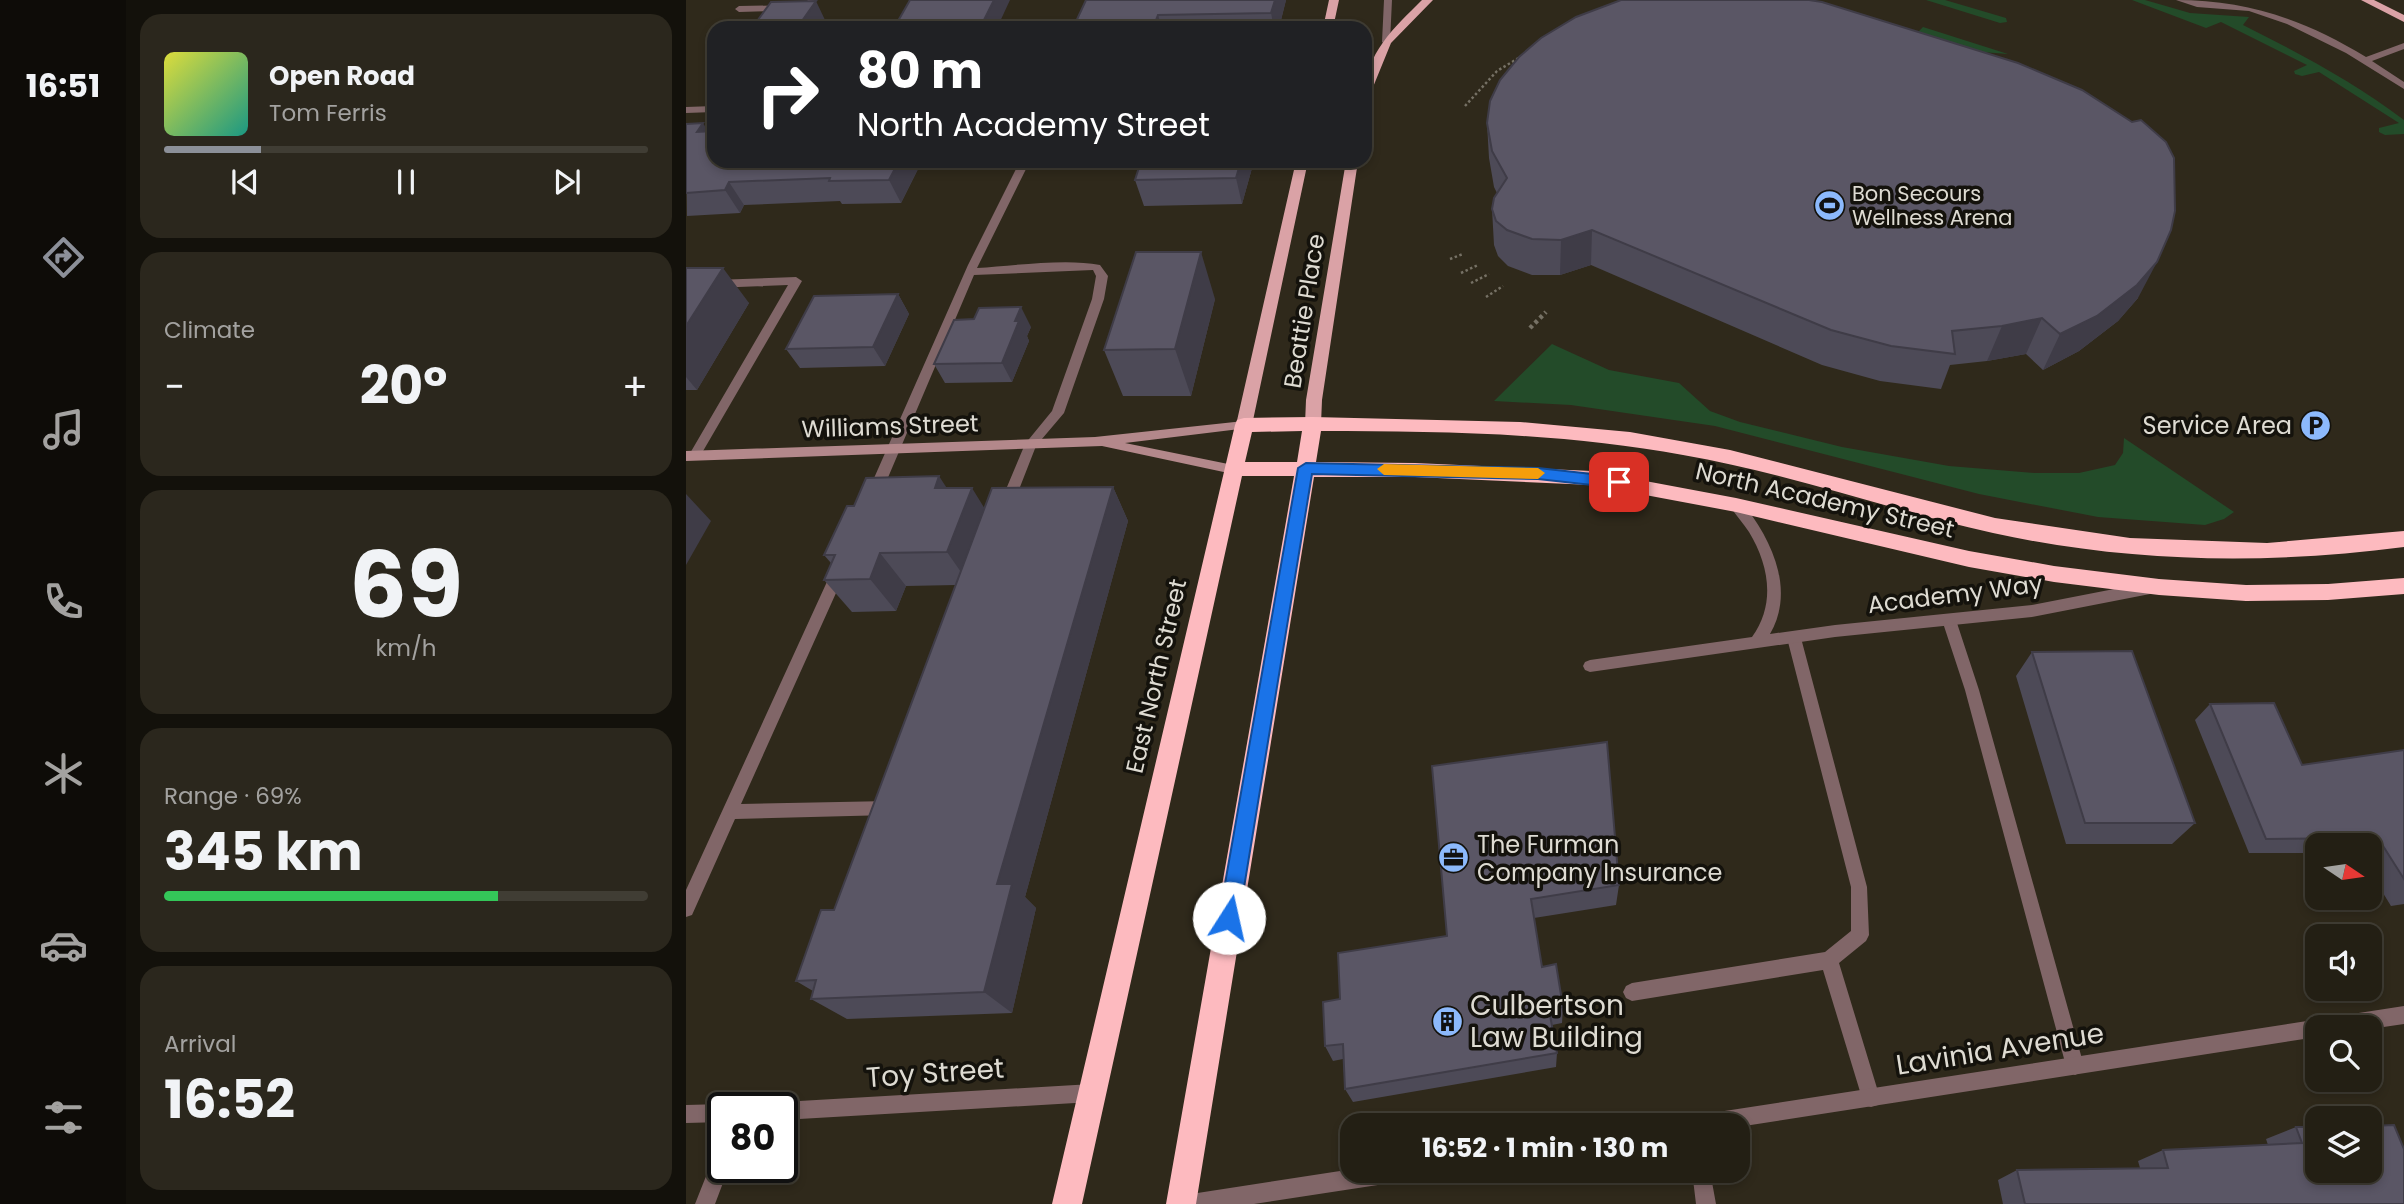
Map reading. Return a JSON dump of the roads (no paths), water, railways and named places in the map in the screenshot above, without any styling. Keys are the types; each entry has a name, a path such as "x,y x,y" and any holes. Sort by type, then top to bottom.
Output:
{"highway":[{"name":"North Academy Street","path":"1244,425 1478,426 1642,440 1802,475 1977,521 2103,544 2191,551 2281,552 2404,539"},
{"name":"East North Street","path":"1067,1204 1244,425"},
{"name":"Beattie Place","path":"1306,468 1313,425"},
{"name":"North Academy Street","path":"1233,470 1306,468 1456,471 1578,477 1736,505 1969,559 2054,574 2159,587 2246,593 2328,592 2404,586"},
{"path":"1181,1204 1306,468"}],"main road":[{"path":"1330,21 1334,0"},
{"path":"1372,75 1386,42 1428,0"},
{"path":"2366,0 2404,19"},
{"name":"East North Street","path":"1244,425 1300,168"},
{"name":"Beattie Place","path":"1313,425 1314,400 1351,168"}],"street":[{"path":"745,0 739,9 810,3"},
{"path":"1386,42 1388,0"},
{"path":"2180,0 2191,4 2245,8 2273,15 2367,60 2404,86"},
{"path":"2367,60 2404,46"},
{"path":"686,110 707,109"},
{"path":"866,511 970,272 1022,168"},
{"path":"970,272 1075,265 1096,267 1102,276 1098,299 1058,412 1031,444 1002,518"},
{"path":"686,285 796,281 690,455"},
{"name":"Williams Street","path":"690,455 1095,442 1244,425"},
{"name":"Williams Street","path":"1095,442 1233,470"},
{"path":"1736,505 1749,519 1768,555 1775,590 1772,618 1756,643"},
{"path":"686,909 843,561"},
{"name":"Academy Way","path":"1590,666 1794,638 2032,611 2159,587"},
{"path":"1949,620 1972,690 2075,1066"},
{"path":"1632,992 1829,960 1860,935 1858,887 1794,638"},
{"path":"730,812 897,807 902,794"},
{"path":"1829,960 1871,1098"},
{"path":"2382,1020 2403,1017"},
{"name":"Lavinia Avenue","path":"1750,1116 2305,1030"},
{"name":"Toy Street","path":"798,1110 1092,1093"},
{"path":"686,1114 707,1113"},
{"path":"1191,1204 1340,1181"},
{"path":"705,1204 713,1183"},
{"path":"1703,1183 1706,1204"}],"place":[{"name":"Bon Secours Wellness Arena","path":"1829,205"},
{"name":"Service Area","path":"2315,425"},
{"name":"The Furman Company Insurance","path":"1454,858"},
{"name":"Culbertson Law Building","path":"1447,1021"}]}
